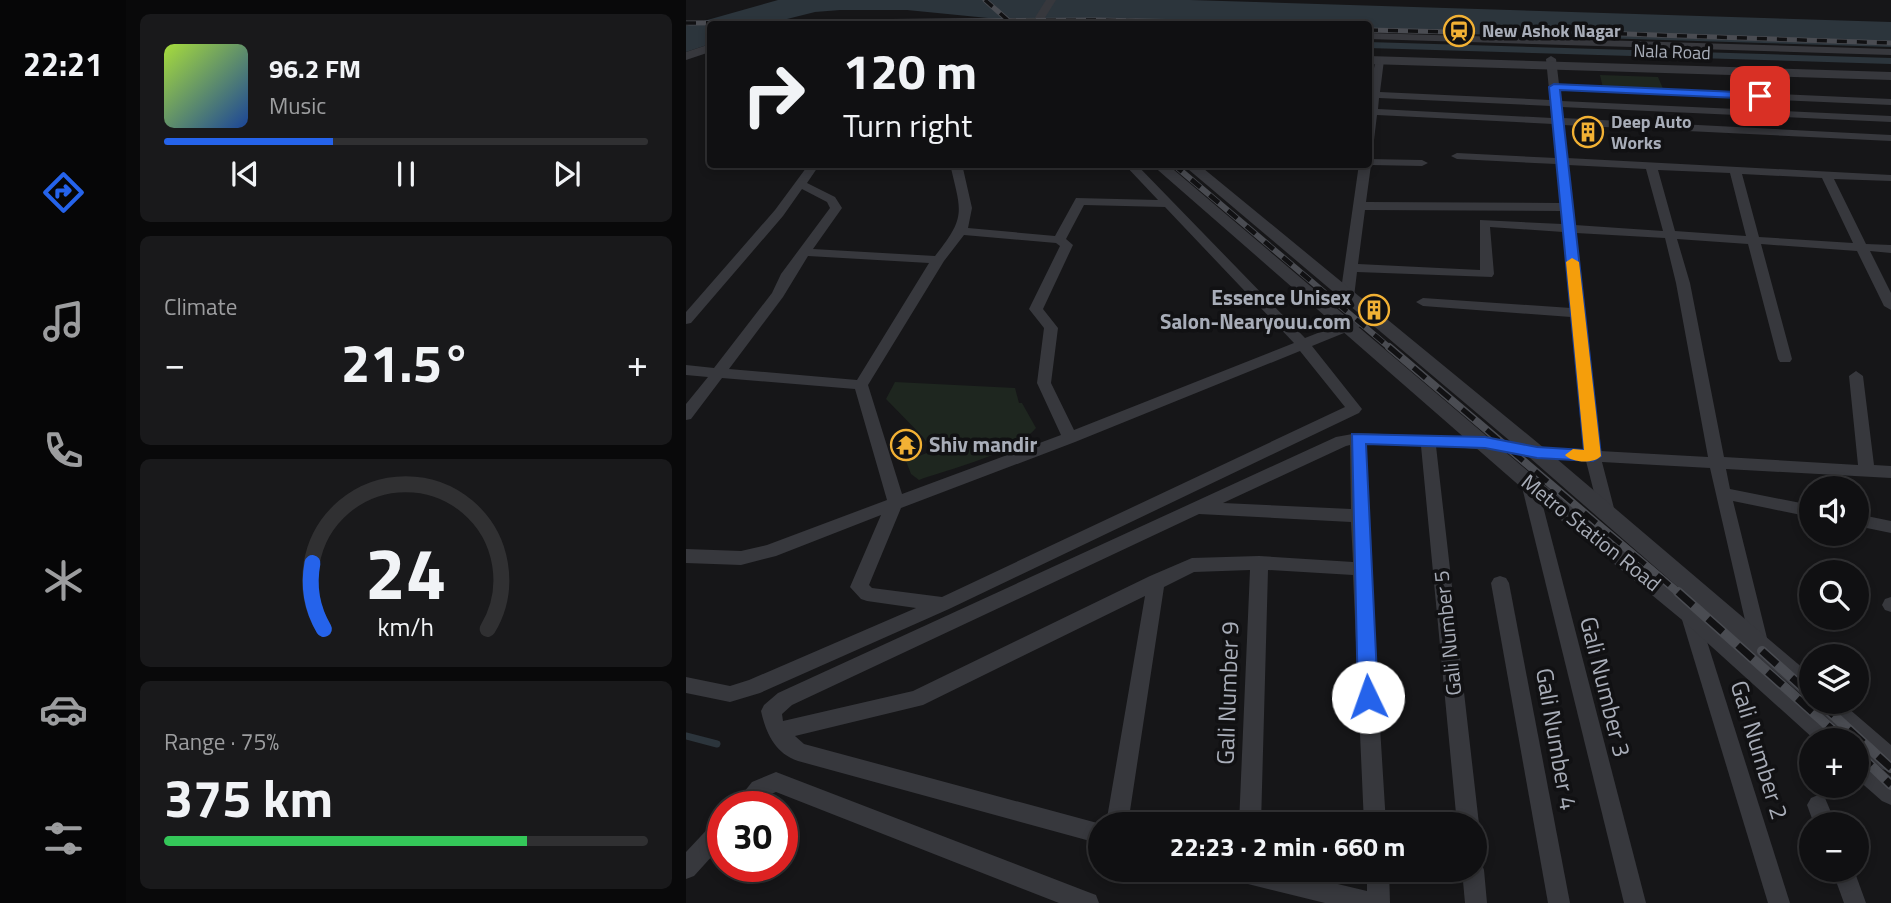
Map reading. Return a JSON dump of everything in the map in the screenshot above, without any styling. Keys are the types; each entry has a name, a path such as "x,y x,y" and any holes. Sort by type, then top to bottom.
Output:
{"street":[{"path":"1039,21 1051,0"},
{"path":"1372,36 1891,52"},
{"path":"686,56 707,49"},
{"path":"1372,58 1372,112 1891,138"},
{"name":"Nala Road","path":"1372,58 1816,71 1891,76"},
{"path":"1552,62 1593,456 1606,512"},
{"name":"Nala Road","path":"1816,71 1891,69"},
{"path":"1554,87 1891,102"},
{"path":"1374,95 1891,119"},
{"path":"1457,156 1891,178"},
{"path":"1372,163 1422,163"},
{"path":"1651,165 1693,330 1723,493 1759,642"},
{"path":"686,320 812,168"},
{"path":"943,604 867,594 859,586 896,501 861,385 938,260 961,231 966,208 957,168"},
{"path":"686,685 722,693 739,692 943,604 1351,411 1353,405 1301,343 1133,168"},
{"name":"Metro Station Road","path":"1163,168 1529,483 1689,613 1818,728"},
{"name":"Metro Station Road","path":"1195,168 1537,453 1799,678"},
{"path":"1347,297 1366,168"},
{"path":"1735,170 1785,359"},
{"path":"1826,175 1891,306"},
{"path":"686,415 778,294 836,208 831,200 801,184"},
{"path":"1059,240 1080,201 1169,204"},
{"path":"1360,206 1567,207"},
{"path":"1350,268 1487,274 1484,223 1891,249"},
{"path":"961,231 1065,242 1067,247 1036,309 1051,328 1043,376 1045,391 1070,438"},
{"path":"804,252 938,260"},
{"path":"1423,302 1578,313"},
{"path":"686,556 741,558 756,555 1070,438 1371,317"},
{"path":"686,370 861,385"},
{"path":"1856,376 1867,470"},
{"path":"1088,830 798,752 776,732 771,711 779,702 1328,445 1358,438 1485,443 1537,453 1891,472"},
{"path":"1358,438 1359,516 1374,812"},
{"name":"Gali Number 5","path":"1429,441 1467,812"},
{"name":"Gali Number 3","path":"1529,483 1635,903"},
{"path":"1723,493 1799,509"},
{"path":"1194,508 1359,516"},
{"path":"1869,522 1891,527"},
{"path":"776,732 877,711 916,699 1195,564 1259,563 1362,569"},
{"name":"Gali Number 9","path":"1250,812 1259,563"},
{"path":"1119,812 1156,581"},
{"name":"Gali Number 4","path":"1500,583 1559,903"},
{"name":"Gali Number 2","path":"1689,613 1779,903"},
{"path":"1838,714 1891,761"},
{"path":"1869,773 1891,793"},
{"path":"757,791 776,782 1088,903"},
{"path":"686,868 707,845"},
{"path":"1287,882 1370,903"},
{"path":"1378,882 1379,903"},
{"path":"1474,882 1476,903"},
{"path":"1847,882 1855,903"}],"shaded area":[{"path":"778,0 1190,0 1891,22 1891,47 1372,31 1372,21 1042,21 907,10 840,10 815,12 779,21 707,21 707,45 686,52 686,26"},
{"path":"1600,75 1658,77 1664,91 1603,88"},
{"path":"895,382 1015,388 1019,403 1022,403 1036,428 998,453 919,480 911,474 906,461 932,451 923,437 886,399"}],"waterway":[{"path":"1372,45 1891,61"},
{"path":"686,736 717,744"}],"railway":[{"path":"985,0 1008,21"},
{"path":"960,21 1008,21"},
{"path":"1008,21 1145,21"},
{"path":"686,23 707,23"},
{"path":"1372,30 1452,32"},
{"path":"1597,33 1891,43"},
{"path":"1178,168 1391,349"},
{"path":"1389,347 1680,594"},
{"path":"1678,592 1831,728"},
{"path":"1762,651 1799,684"},
{"path":"1832,714 1891,768"},
{"path":"1869,764 1891,785"}],"slow traffic":[{"path":"1572,262 1593,456 1573,455"}],"place":[{"name":"New Ashok Nagar","path":"1459,31"},
{"name":"Deep Auto Works","path":"1588,132"},
{"name":"Essence Unisex Salon-Nearyouu.com","path":"1374,310"},
{"name":"Shiv mandir","path":"906,445"}],"route":[{"path":"1368,697 1358,438 1485,443 1537,453 1593,456 1554,87 1760,96"}]}
